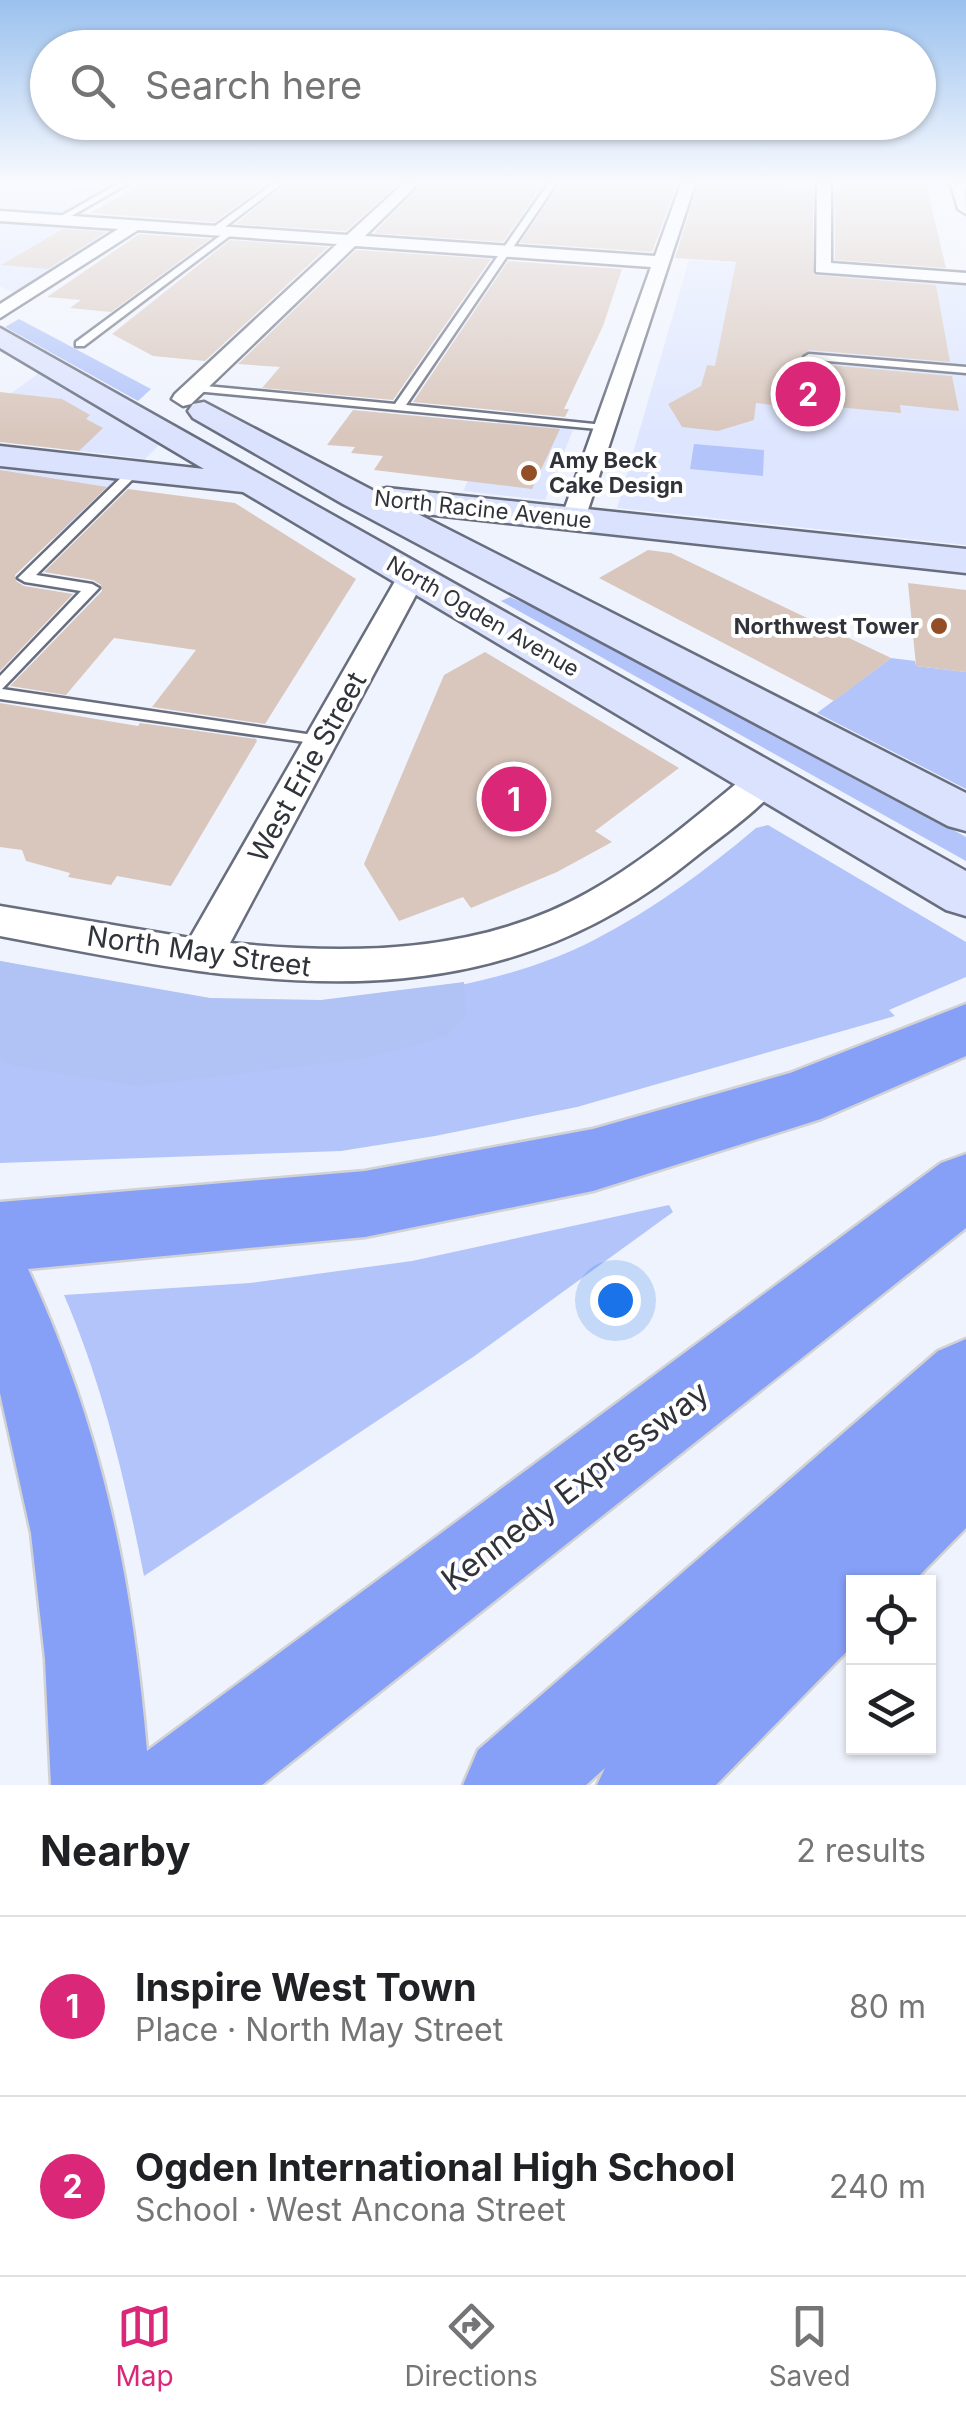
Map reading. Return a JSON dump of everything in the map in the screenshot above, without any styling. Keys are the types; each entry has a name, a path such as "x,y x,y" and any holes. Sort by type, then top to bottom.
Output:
{"highway":[{"path":"0,1236 70,1233 365,1204 593,1160 798,1099 966,1028"},
{"name":"Kennedy Expressway","path":"183,1785 966,1186"},
{"path":"7,1305 44,1408 75,1536 93,1657 101,1785"},
{"path":"514,1785 966,1379"},
{"path":"647,1785 966,1468"}],"main road":[{"path":"21,312 113,361"},
{"name":"North Ogden Avenue","path":"0,336 966,896"},
{"name":"North Ogden Avenue","path":"180,392 356,496 966,814"},
{"name":"North Racine Avenue","path":"0,456 966,560"}],"street":[{"path":"21,312 80,267"},
{"path":"180,392 320,267"},
{"path":"574,519 659,267"},
{"path":"822,267 966,278"},
{"name":"West Erie Street","path":"201,957 412,576"},
{"name":"North May Street","path":"0,921 201,957 291,968 367,969 429,962 494,948 576,917 628,886 766,778"}],"lane":[{"path":"80,344 176,267"},
{"path":"398,408 494,267"},
{"path":"809,357 966,370"},
{"path":"180,392 604,428"},
{"path":"0,685 92,588 24,578 136,471"},
{"path":"0,694 320,741"}],"shaded area":[{"path":"0,267 58,267 16,294 0,286"},
{"path":"687,267 790,267 966,280 966,545 617,508"},
{"path":"19,319 151,389 138,401 5,327"},
{"path":"40,372 164,440 145,459 0,441 0,402"},
{"path":"500,418 575,425 545,500 463,491"},
{"path":"694,444 764,450 763,476 690,469"},
{"path":"0,464 127,480 64,540 0,532"},
{"path":"510,597 627,649 966,837 966,861 501,601"},
{"path":"891,658 915,661 916,666 966,672 966,789 817,713"},
{"path":"768,825 966,942 966,977 889,1010 895,1016 577,1107 435,1136 341,1151 0,1163 0,961 157,991 256,1001 355,999 456,986 551,959 594,940 678,888 756,828"},
{"path":"0,961 210,998 321,1000 464,982 466,1016 447,1036 360,1059 137,1086 15,1066 0,1059"},
{"path":"669,1205 673,1212 473,1357 144,1576 112,1433 64,1295 250,1283 412,1261"}],"building":[{"path":"90,267 172,267 111,312 70,308 81,300 47,297"},
{"path":"196,267 306,267 205,361 153,356 112,334"},
{"path":"338,267 485,267 393,400 262,388 280,367 238,364"},
{"path":"504,267 622,269 603,326 564,409 569,409 565,417 413,402"},
{"path":"735,267 813,267 813,275 936,285 950,362 809,350 801,359 805,363 952,376 959,411 900,405 901,413 772,401 771,405 756,403 754,420 718,431 682,427 668,404 701,386 707,365 715,366"},
{"path":"0,392 62,399 90,415 86,419 103,428 79,451 0,442"},
{"path":"353,410 560,429 532,489 374,470 383,456 351,453 355,447 327,445"},
{"path":"0,470 107,487 15,575 16,581 24,586 73,594 0,671"},
{"path":"128,489 235,503 356,579 265,724 152,707 196,650 114,638 66,695 10,686 102,591 101,585 93,580 44,572"},
{"path":"648,550 671,553 891,658 834,701 599,578"},
{"name":"Northwest Tower","path":"908,583 966,590 966,672 916,666"},
{"path":"485,652 679,768 595,831 612,842 557,872 471,908 463,897 399,921 364,864 444,675"},
{"path":"0,703 257,741 171,886 117,876 111,885 68,877 70,873 26,861 22,850 0,847"}],"place":[{"name":"Ogden International High School","path":"808,394"},
{"name":"Amy Beck Cake Design","path":"529,473"},
{"name":"Northwest Tower","path":"939,626"},
{"name":"Inspire West Town","path":"514,799"}]}
